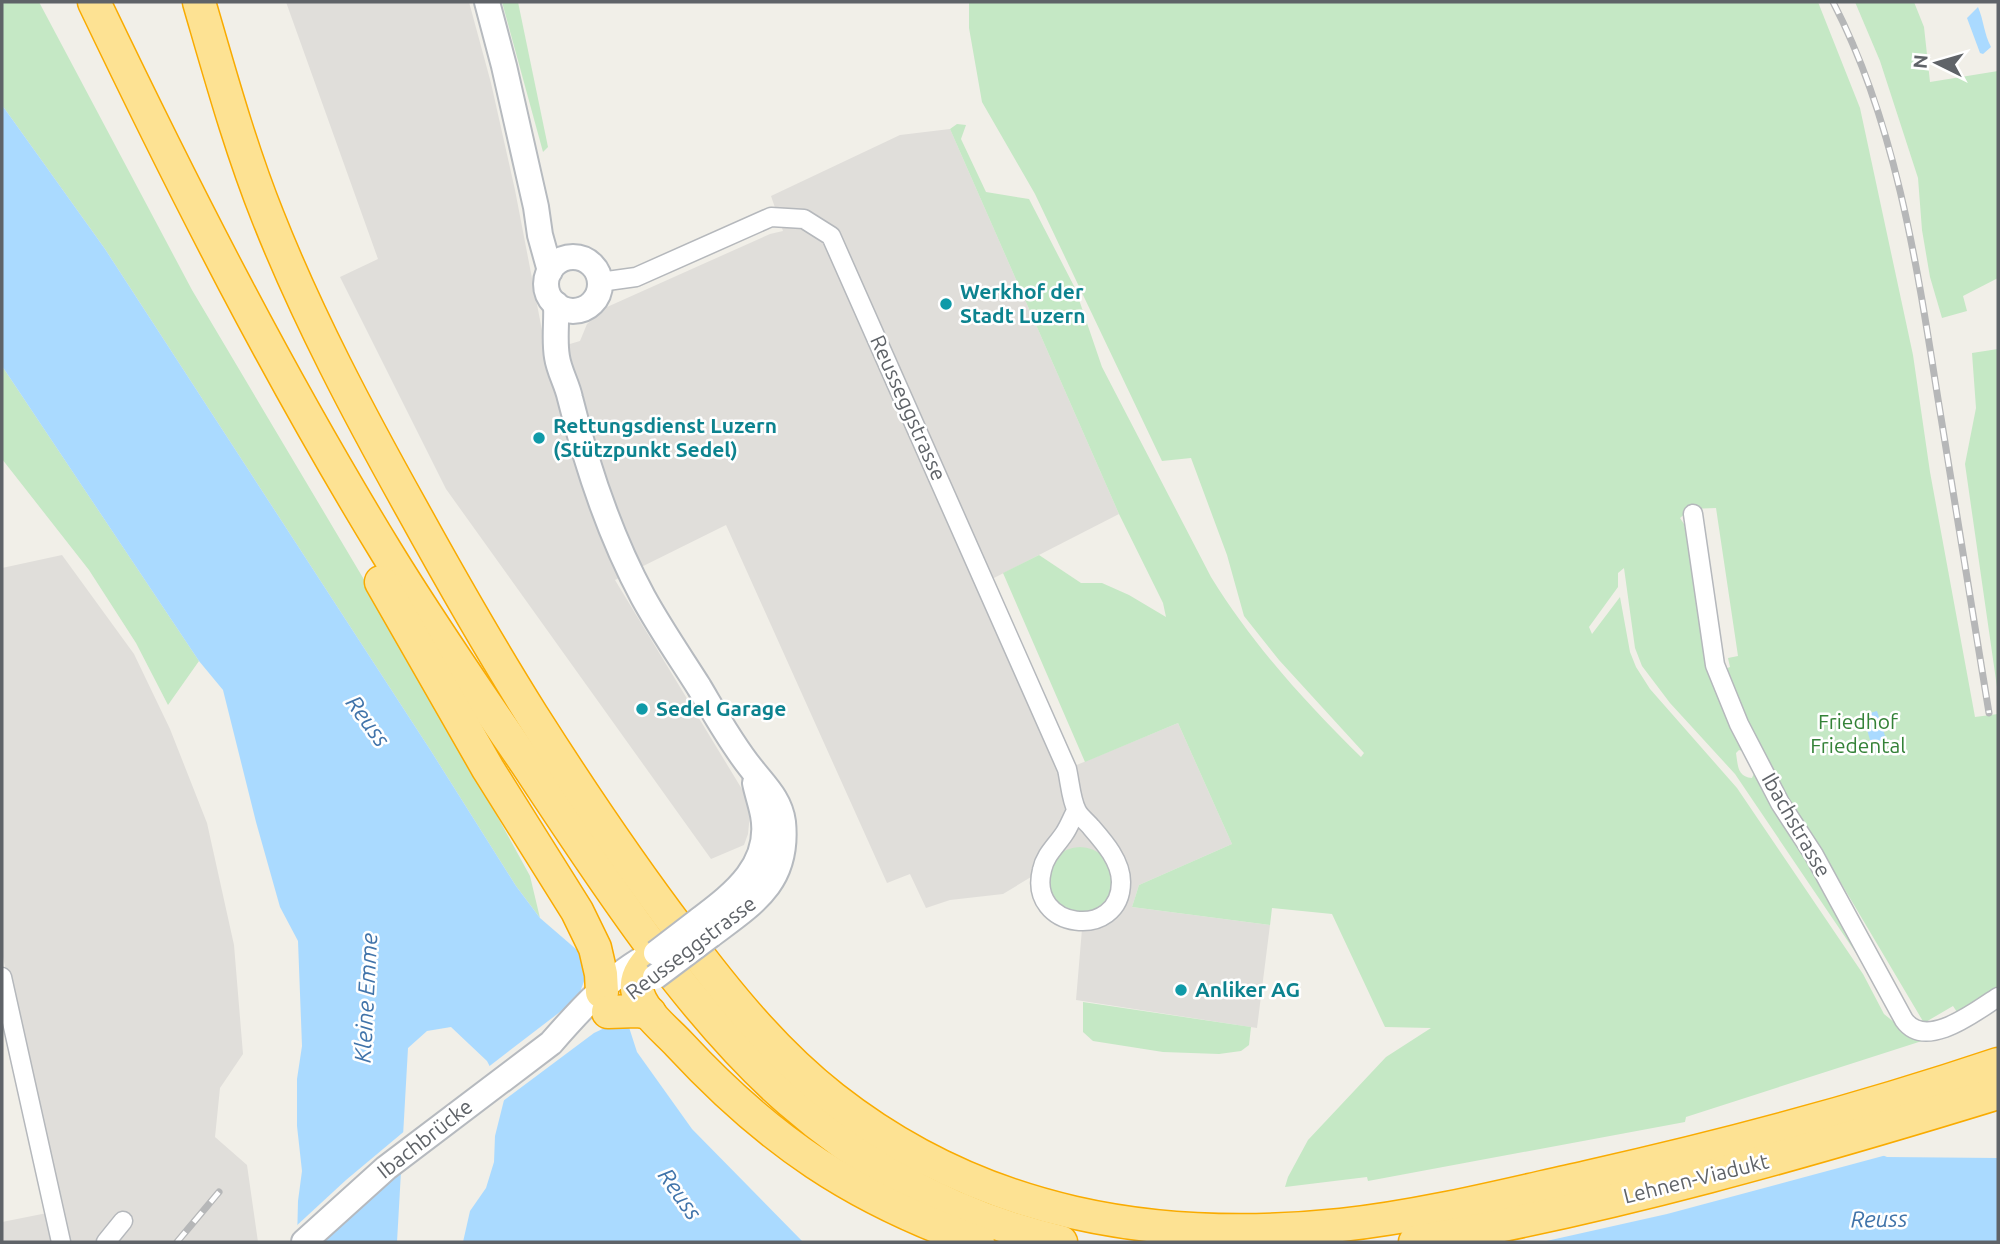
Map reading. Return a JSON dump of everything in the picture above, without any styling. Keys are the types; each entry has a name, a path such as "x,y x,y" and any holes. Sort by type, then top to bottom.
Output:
{"highway":[{"path":"94,2 219,256 302,410 419,605 635,923 707,1015 749,1062 790,1101 828,1131 895,1177 938,1199 993,1223 1061,1242"},
{"path":"109,2 269,321 399,547 443,637"},
{"path":"199,2 231,110 265,209 312,318 364,423 517,691 657,900 709,970 795,1065 845,1107 909,1150 975,1183 1016,1199 1119,1224 1220,1232 1343,1225 1434,1211 1656,1161 1847,1111 1998,1064"},
{"path":"219,256 250,344 440,687 577,911 595,948 601,974 599,1002 629,1010 644,979"},
{"path":"577,911 618,961 644,979 743,1107 810,1161 850,1186 899,1212 978,1242"},
{"name":"Lehnen-Viadukt","path":"1415,1242 1532,1220 1661,1190 1986,1097"}],"main road":[{"path":"487,2 504,65 550,271"},
{"path":"536,207 565,248 576,257 592,264 600,282 598,296 589,306 582,310 568,310 555,304 546,284 550,271 562,260 576,257"},
{"name":"Reusseggstrasse","path":"555,304 557,357 589,470 614,537 661,626 751,769 768,787 781,811 784,838 779,865 767,890 751,905 705,928 644,979 599,1002"},
{"name":"Reusseggstrasse","path":"569,392 570,337 582,310"},
{"name":"Ibachbrücke","path":"304,1242 386,1168 551,1043 580,1030 599,1002"}],"street":[{"name":"Reusseggstrasse","path":"600,282 636,277 771,217 804,219 831,236 1067,769 1076,811 1114,857 1121,881 1118,898 1098,919 1089,921 1070,921 1056,914 1043,897 1040,883 1042,868 1076,811"},
{"name":"Ibachstrasse","path":"1693,514 1715,665 1739,724 1780,803 1815,855 1904,1020 1918,1032 1937,1031 1998,997"},
{"path":"2,977 61,1242"},
{"path":"106,1242 122,1221"}],"shaded area":[{"path":"286,2 469,2 491,83 515,190 546,351 580,341 587,324 607,307 770,234 783,231 771,196 900,135 950,129 1119,514 986,582 1067,769 1178,723 1232,844 1139,885 1132,907 1270,925 1257,1028 1076,1000 1082,929 1052,919 1035,904 1031,877 1003,894 950,900 926,908 910,874 887,883 726,525 615,580 751,804 744,845 711,859 446,489 340,277 378,259"},
{"path":"62,555 134,654 170,729 207,823 234,945 243,1054 220,1088 215,1137 247,1165 258,1242 2,1242 2,1222 47,1213 2,952 2,568"}],"green space":[{"path":"2,2 39,2 192,290 410,657 530,876 540,918 516,886 105,249 2,105"},
{"path":"502,2 518,2 548,147 543,152"},
{"name":"Friedhof Friedental","path":"969,2 1818,2 1860,108 1913,355 1930,472 1975,717 1998,714 1998,989 1957,1012 1953,1006 1924,1023 1822,851 1793,812 1723,670 1730,667 1728,658 1738,656 1716,508 1690,509 1680,518 1684,524 1690,551 1745,752 1739,750 1736,753 1739,770 1743,775 1752,778 1755,771 1804,853 1862,962 1735,774 1670,703 1642,666 1635,648 1624,568 1618,573 1618,587 1589,627 1592,634 1620,597 1630,652 1650,689 1737,788 1863,974 1884,1014 1900,1027 1925,1040 1686,1117 1685,1122 1368,1181 1367,1177 1285,1187 1308,1140 1386,1057 1431,1028 1385,1027 1332,914 1272,908 1270,925 1132,907 1139,885 1232,844 1178,723 1085,762 1003,573 1039,555 1081,583 1102,583 1166,617 1163,603 1119,514 950,129 957,124 966,125 961,139 986,192 1029,199 1075,288 1102,367 1211,577 1227,602 1281,672 1320,715 1361,757 1364,753 1279,660 1244,616 1227,555 1191,458 1162,461 1035,194 982,102 969,28"},
{"path":"1855,2 1914,2 1924,27 1930,82 1998,71 1998,278 1963,296 1967,311 1942,318 1930,277 1922,230 1918,178 1880,61"},
{"path":"1998,349 1998,694 1965,464 1976,408 1972,353"},
{"path":"2,366 199,661 168,705 136,643 89,570 2,459"},
{"path":"1080,847 1093,850 1103,857 1110,867 1113,880 1110,893 1103,903 1093,910 1080,913 1067,910 1057,903 1050,893 1047,880 1050,867 1057,857 1067,850"},
{"path":"1083,1002 1251,1027 1249,1045 1241,1051 1219,1054 1163,1052 1093,1041 1083,1032"}],"water":[{"path":"1978,7 1991,47 1983,54 1980,53 1967,18"},
{"path":"2,105 105,249 516,886 540,918 616,987 637,1052 692,1129 803,1242 463,1242 470,1211 486,1188 494,1162 495,1136 505,1096 487,1061 451,1027 427,1031 408,1048 397,1242 297,1242 302,1171 297,1126 297,1079 302,1046 298,941 280,907 223,690 199,661 2,366"},
{"path":"1877,711 1888,745 1873,751 1863,715"},
{"name":"Reuss","path":"1826,1132 1887,1157 1998,1158 1998,1242 1354,1242"}],"pier":[{"path":"587,973 619,985 631,1022 613,1024 594,1033 499,1104 501,1096 487,1068 569,1005 579,995"},
{"path":"407,1129 404,1168 293,1242 294,1228"},
{"path":"1826,1129 1887,1153 1894,1153 1667,1214 1542,1242 1350,1242 1352,1239"}],"railway":[{"path":"1833,2 1873,97 1901,196 1922,298 1989,713"},
{"path":"177,1242 219,1192"}],"place":[{"name":"Werkhof der Stadt Luzern","path":"946,304"},
{"name":"Rettungsdienst Luzern (Stützpunkt Sedel)","path":"539,438"},
{"name":"Sedel Garage","path":"642,709"},
{"name":"Anliker AG","path":"1181,990"}],"water label":[{"name":"Kleine Emme","path":"366,998"}]}
